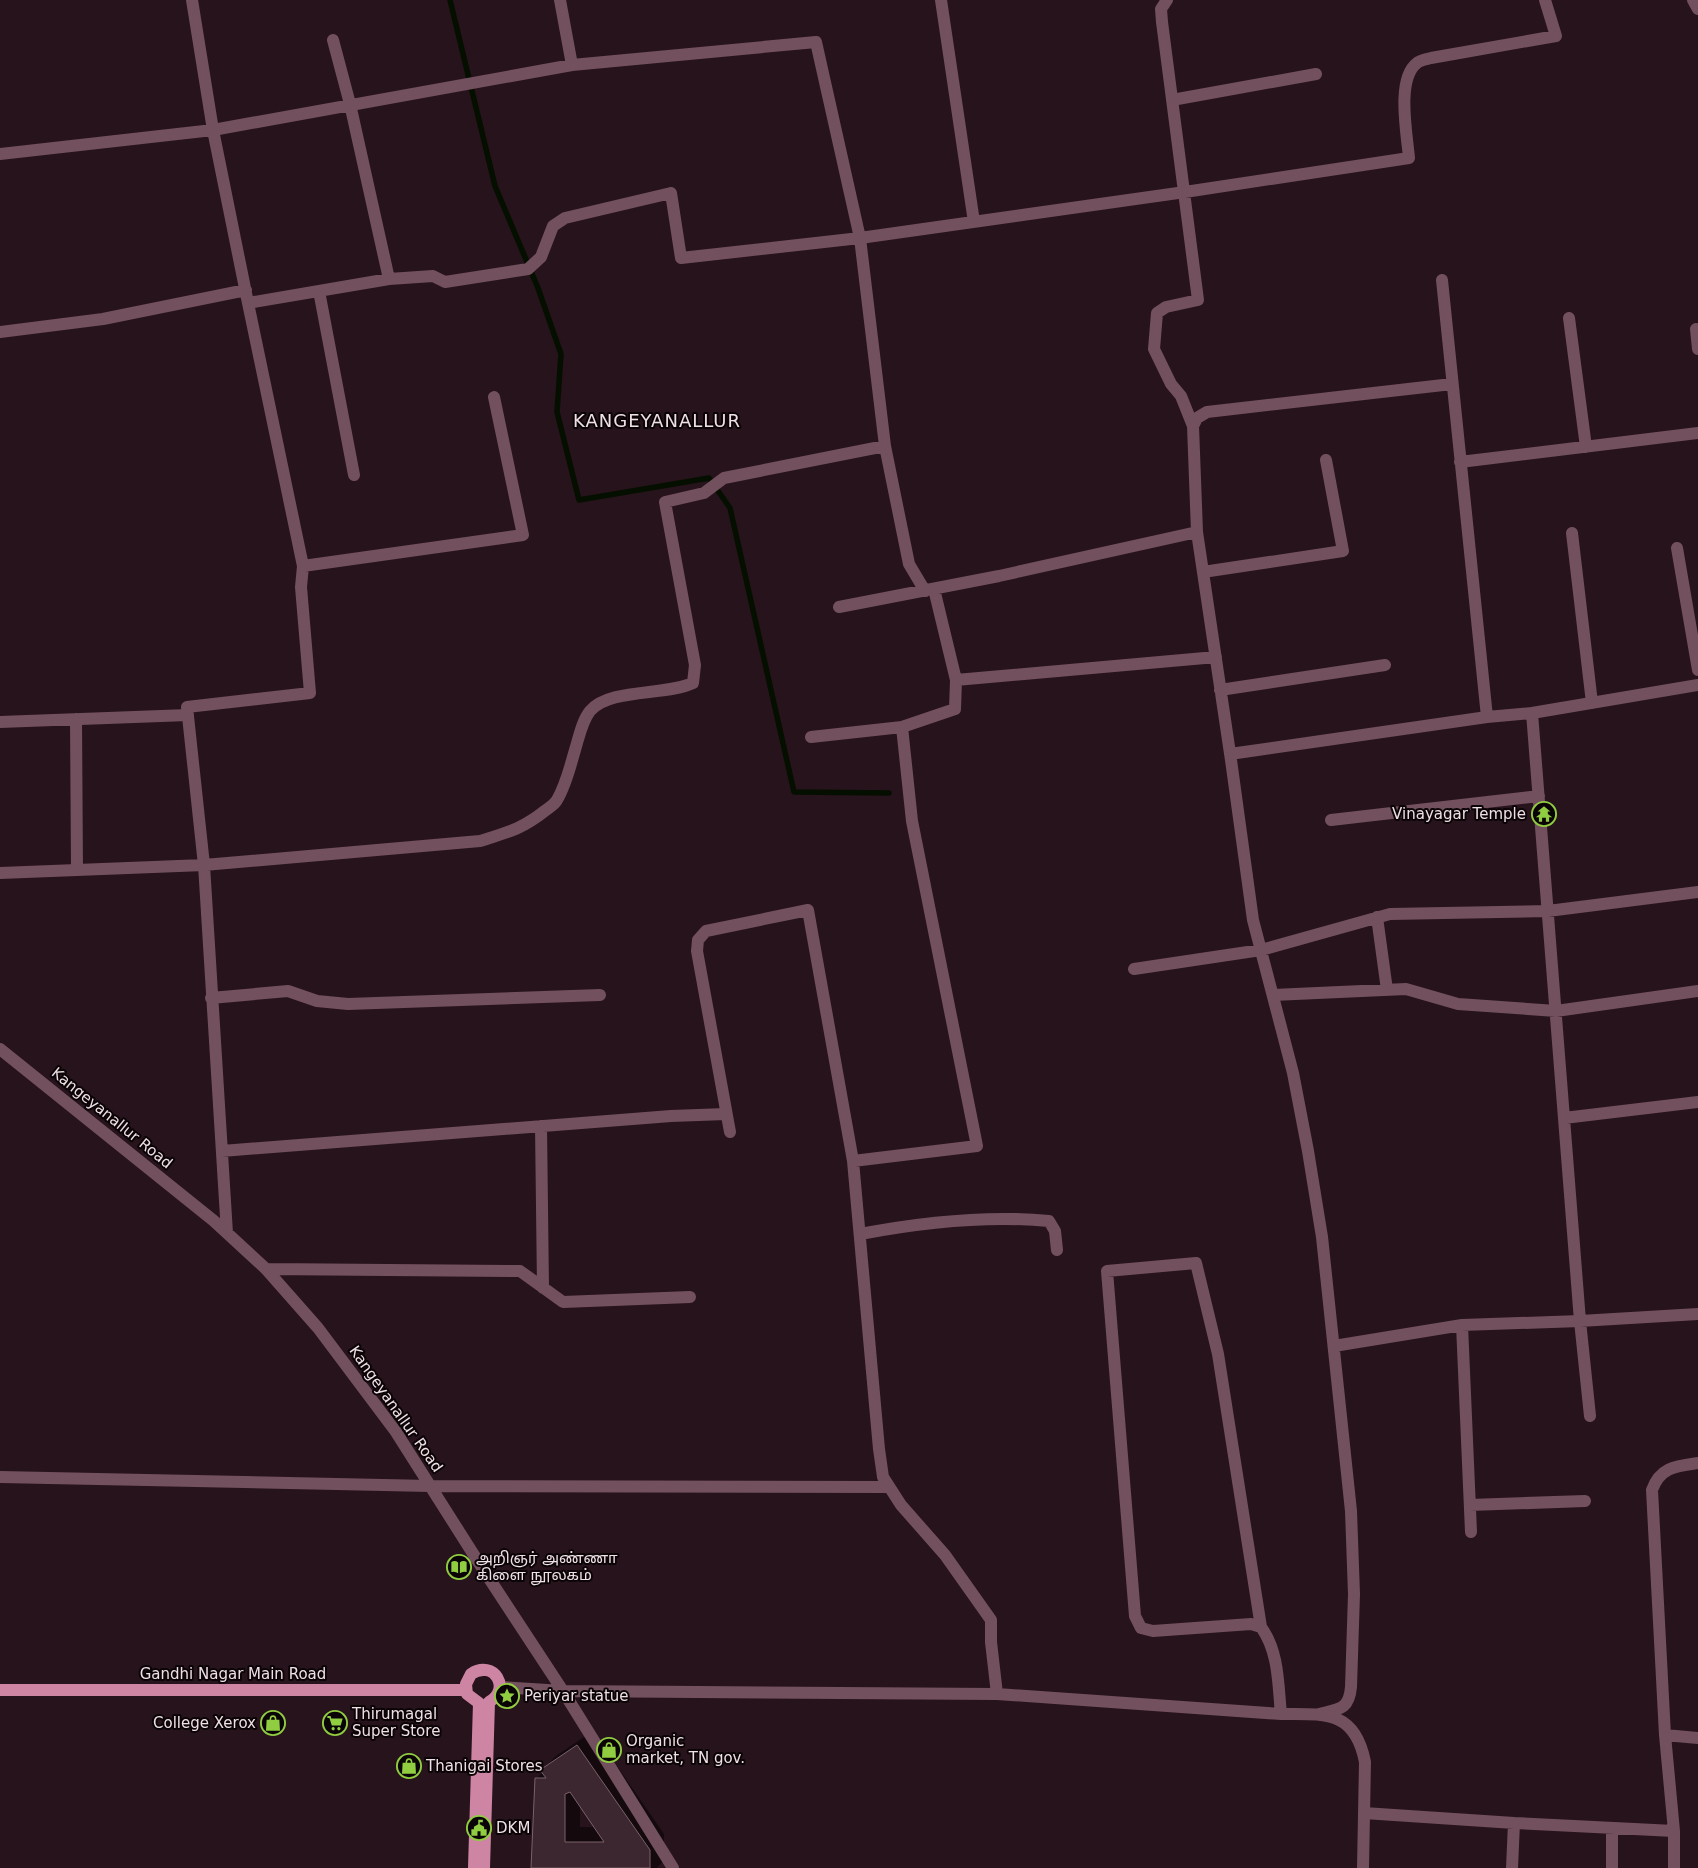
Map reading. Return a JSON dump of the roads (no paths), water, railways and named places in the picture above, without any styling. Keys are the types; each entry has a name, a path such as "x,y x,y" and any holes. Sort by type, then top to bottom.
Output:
{"main road":[{"path":"481,1669 492,1672 496,1676 500,1687 497,1696 484,1702 470,1698 466,1690 467,1678 481,1669"},
{"name":"Gandhi Nagar Main Road","path":"0,1690 466,1690"},
{"path":"474,1868 484,1702"},
{"path":"484,1702 484,1868"}],"street":[{"path":"192,0 213,130 303,566 301,587 310,693 188,707 204,864 227,1233"},
{"path":"560,0 572,65"},
{"path":"941,0 974,222"},
{"path":"1167,0 1161,9 1198,300 1166,307 1157,313 1154,349 1172,384 1181,396 1193,426 1197,532 1230,754 1247,885 1253,920 1293,1072 1308,1151 1322,1238 1350,1511 1354,1594 1352,1687 1350,1699 1341,1708 1319,1714"},
{"path":"248,304 389,279 432,276 445,282 528,269 539,258 553,226 565,218 671,193 681,258 860,238 1409,158 1405,86 1408,73 1417,62 1556,36 1545,0"},
{"path":"1693,0 1698,9"},
{"path":"333,40 350,104 389,279"},
{"path":"0,154 213,130 572,65 816,42 860,238 885,446 909,564 929,590 956,680 955,709 902,727 811,738"},
{"path":"1172,100 1316,74"},
{"path":"1442,280 1487,717"},
{"path":"0,332 103,319 246,290"},
{"path":"319,291 354,475"},
{"path":"1569,318 1586,447"},
{"path":"1696,329 1698,349"},
{"path":"1193,426 1197,418 1207,412 1452,384"},
{"path":"303,566 524,535 494,397"},
{"path":"1460,462 1698,433"},
{"path":"0,873 204,864 480,841 517,830 556,802 566,780 583,725 590,711 603,701 620,696 673,689 692,683 695,665 665,502 704,493 724,478 885,446"},
{"path":"1203,572 1343,552 1326,460"},
{"path":"839,607 1084,558 1197,532"},
{"path":"1572,533 1592,703"},
{"path":"1677,548 1698,670"},
{"path":"956,680 1216,658"},
{"path":"1220,690 1385,665"},
{"path":"1230,754 1487,717 1532,713 1698,685"},
{"path":"1532,713 1580,1321 1590,1416"},
{"path":"0,722 188,716"},
{"path":"76,720 77,870"},
{"path":"853,1161 977,1146 912,821 902,727"},
{"path":"1331,820 1539,796"},
{"path":"1134,969 1261,950 1390,914 1548,911 1698,892"},
{"path":"730,1132 697,951 698,940 706,931 808,910 853,1161 879,1449 884,1477 901,1505 945,1555 992,1620 997,1694"},
{"path":"1377,917 1387,990"},
{"path":"1273,995 1406,989 1458,1004 1556,1012 1698,992"},
{"path":"211,998 288,991 317,1001 348,1004 600,995"},
{"name":"Kangeyanallur Road","path":"0,1049 137,1158 227,1233 266,1269 318,1328 396,1432 563,1691 673,1868"},
{"path":"1564,1118 1698,1102"},
{"path":"222,1151 671,1116 726,1114"},
{"path":"541,1126 543,1288"},
{"path":"860,1234 948,1221 1013,1218 1049,1221 1055,1231 1057,1250"},
{"path":"1261,1627 1251,1624 1153,1630 1141,1628 1135,1616 1107,1271 1196,1263 1218,1354 1261,1627 1268,1637 1275,1658 1281,1714"},
{"path":"266,1269 520,1271 563,1302 690,1297"},
{"path":"1334,1346 1462,1325 1698,1314"},
{"path":"1462,1325 1471,1532"},
{"path":"1674,1868 1674,1831 1665,1735 1652,1490 1656,1479 1666,1470 1698,1463"},
{"path":"0,1477 430,1486 889,1487"},
{"path":"1470,1505 1585,1501"},
{"path":"500,1687 563,1691 997,1694 1281,1714 1319,1714 1338,1718 1353,1731 1362,1746 1365,1762 1362,1868"},
{"path":"1665,1735 1698,1738"},
{"path":"1364,1813 1674,1831"},
{"path":"1512,1868 1514,1823"},
{"path":"1612,1828 1612,1868"}],"waterway":[{"path":"450,0 495,186 538,288 561,354 557,412 579,500 709,478 730,508 794,792 889,793"}],"place":[{"name":"Vinayagar Temple","path":"1544,814"},
{"name":"அறிஞர் அண்ணா கிளை நூலகம்","path":"459,1567"},
{"name":"Periyar statue","path":"507,1696"},
{"name":"College Xerox","path":"273,1723"},
{"name":"Thirumagal Super Store","path":"335,1723"},
{"name":"Organic market, TN gov.","path":"609,1750"},
{"name":"Thanigai Stores","path":"409,1766"},
{"name":"DKM","path":"479,1828"}],"district":[{"name":"KANGEYANALLUR","path":"657,421"}]}
